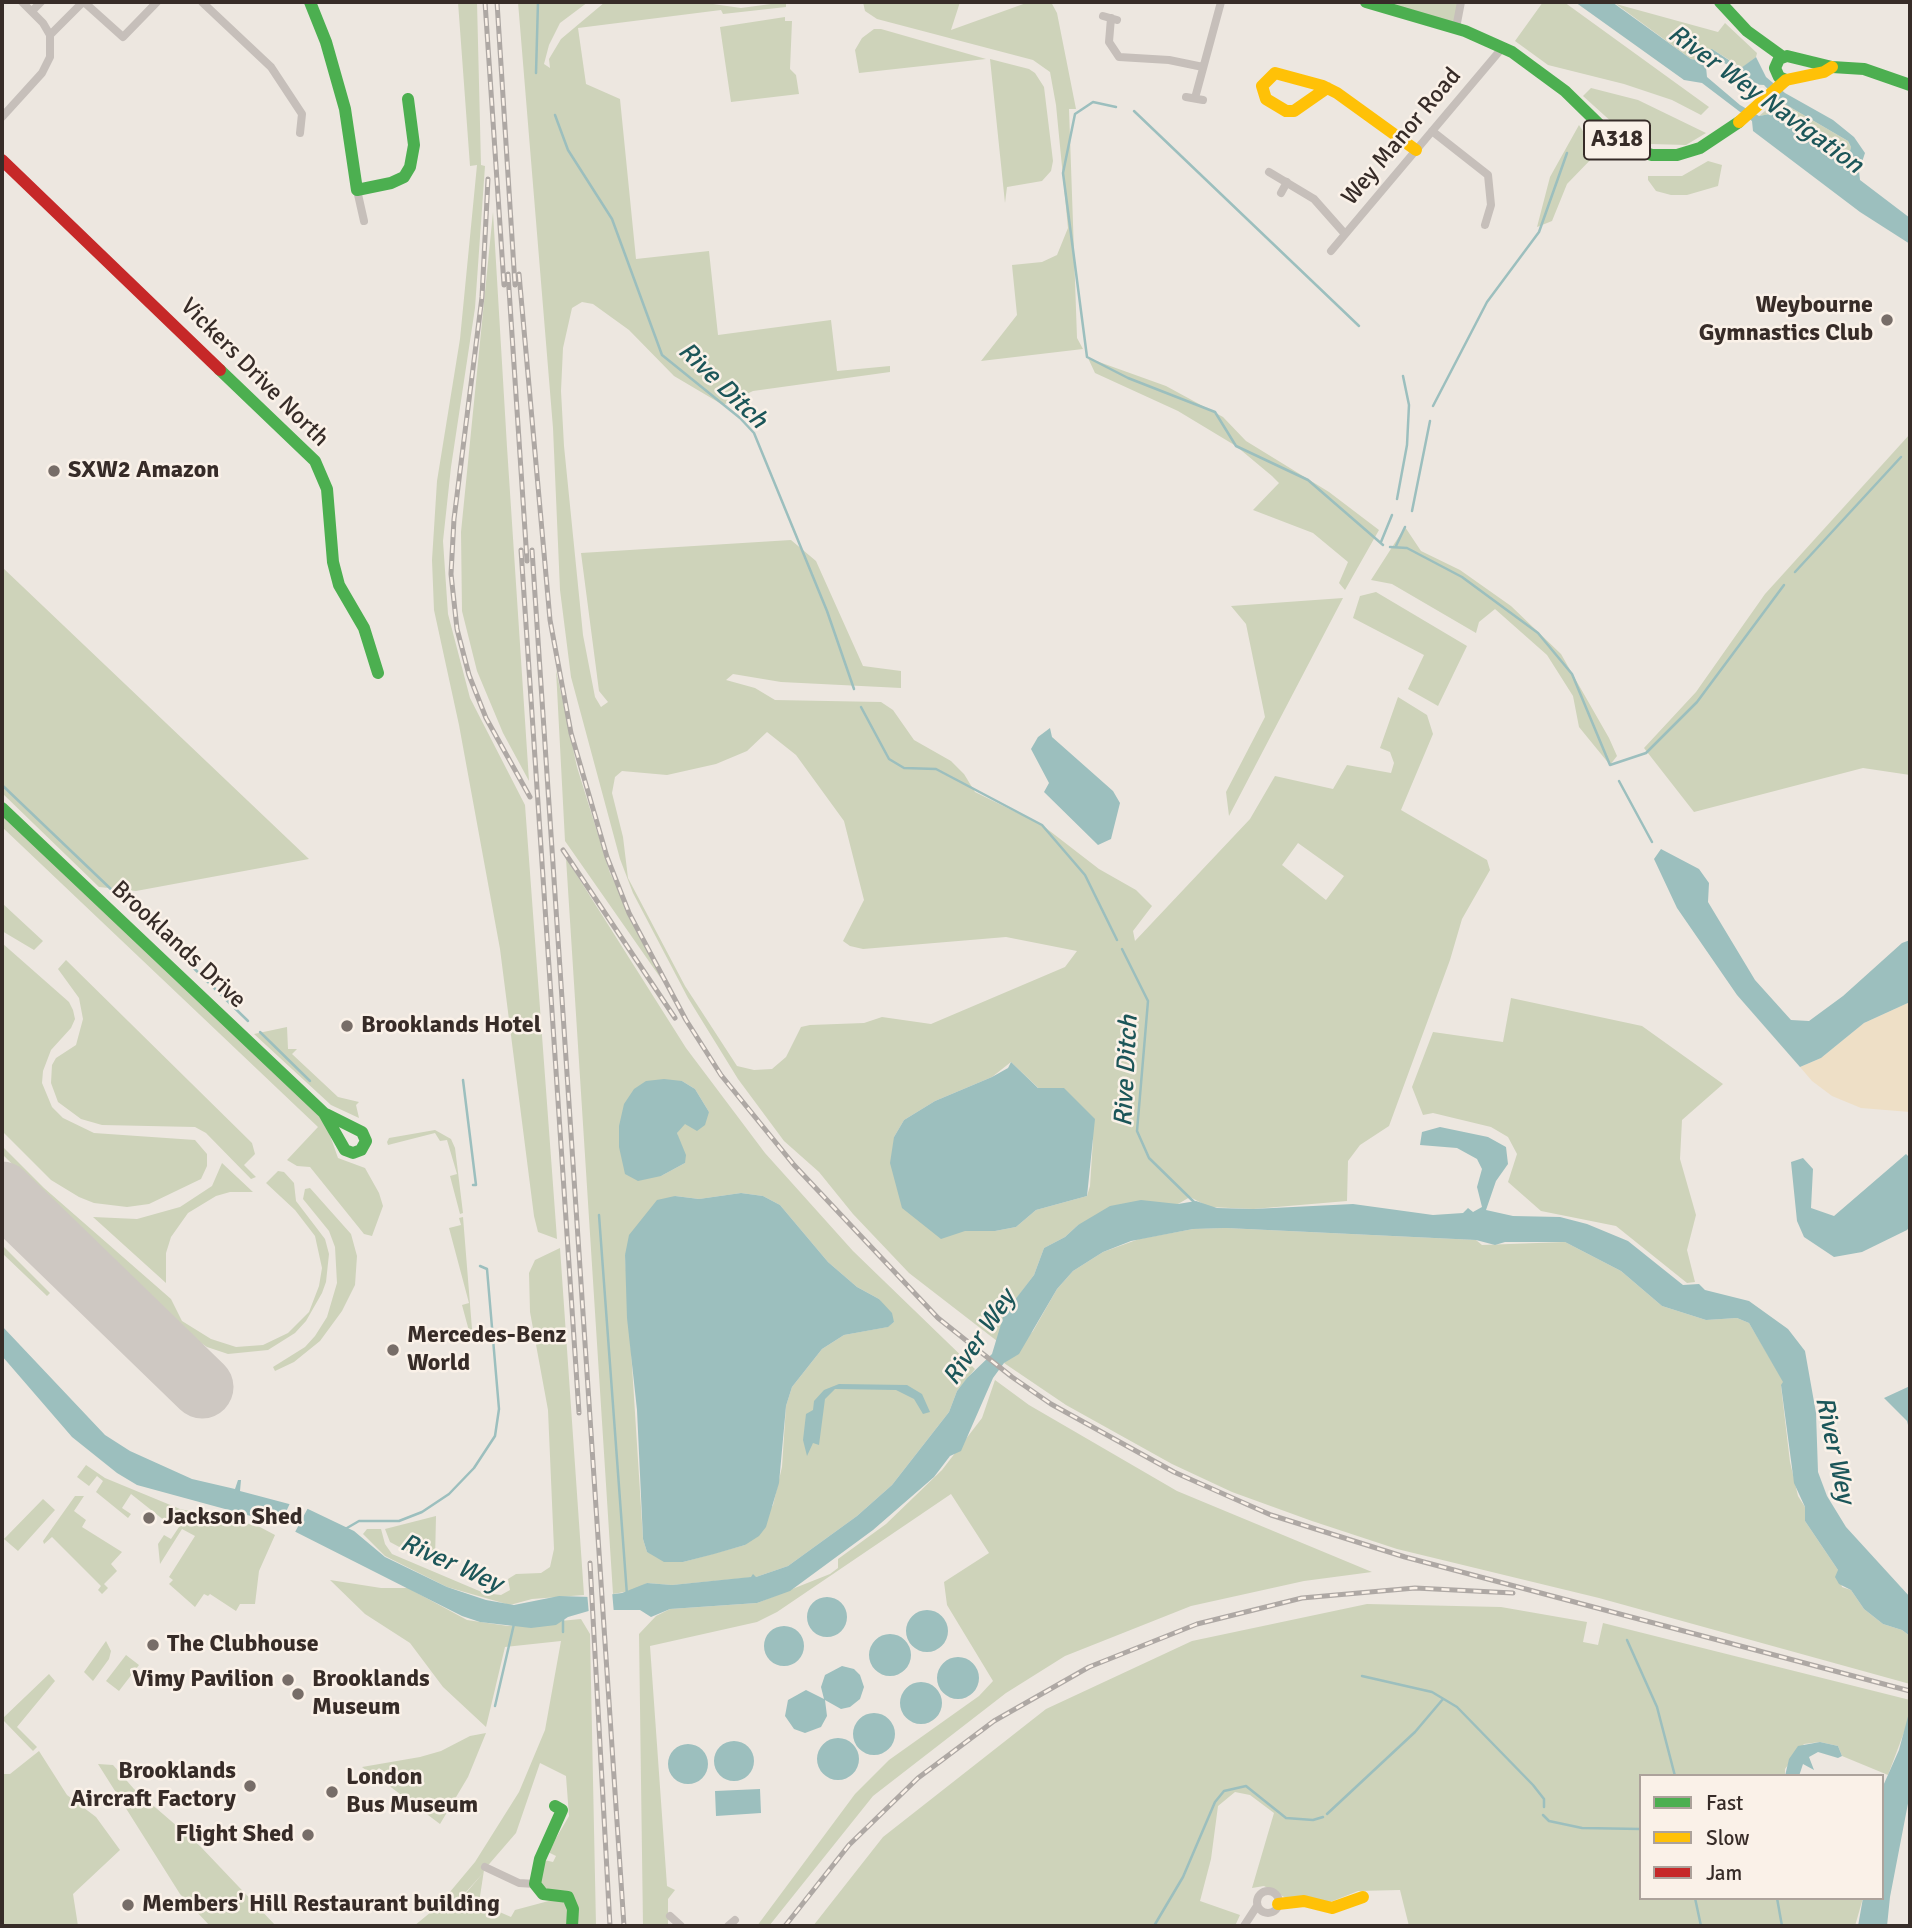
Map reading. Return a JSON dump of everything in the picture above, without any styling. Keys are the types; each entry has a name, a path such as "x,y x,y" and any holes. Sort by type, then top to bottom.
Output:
{"street":[{"path":"2,117 42,74 50,57 50,35 22,2"},
{"path":"32,11 41,2"},
{"path":"50,35 83,2 122,37 158,2"},
{"path":"202,2 271,67 302,114 300,132"},
{"path":"310,2 326,42 345,109 364,221"},
{"path":"1195,98 1221,2"},
{"name":"A318","path":"1366,2 1456,28 1503,47 1541,71 1612,137 1640,152 1666,156 1688,153 1715,140 1766,96 1783,72"},
{"path":"1456,28 1461,2"},
{"path":"1720,2 1760,42 1783,72 1832,67 1864,69 1910,85"},
{"path":"1110,18 1109,42 1119,57 1169,60 1203,67"},
{"name":"Wey Manor Road","path":"1331,251 1503,47"},
{"path":"1327,88 1294,111 1286,111 1262,94 1264,82 1275,73 1327,88 1416,150"},
{"path":"357,190 391,183 404,177 410,167 414,145 408,99"},
{"path":"1433,131 1488,175 1491,205 1485,225"},
{"name":"Vickers Drive North","path":"2,160 315,461 327,489 333,562 339,584 364,628 378,673"},
{"path":"1269,172 1314,199 1345,234"},
{"path":"1281,192 1287,182"},
{"name":"Brooklands Drive","path":"2,808 324,1113 341,1142"},
{"name":"Brooklands Drive","path":"324,1113 354,1128"},
{"path":"354,1128 366,1138 362,1150 348,1152 341,1142 346,1130 354,1128"},
{"path":"535,1884 537,1867 562,1811 555,1806"},
{"path":"485,1867 508,1880 535,1884 543,1894 568,1897 573,1909 572,1926"},
{"path":"1244,1926 1257,1906 1259,1895 1268,1891 1275,1894 1278,1904"},
{"path":"1257,1906 1269,1913 1278,1904 1304,1901 1332,1908 1363,1898"},
{"path":"670,1916 681,1926"}],"green space":[{"path":"458,2 477,2 481,165 485,166 475,308 451,467 443,541 448,614 470,698 525,805 557,1239 538,1232 534,1216 500,949 459,725 434,610 432,560 437,481 460,339 477,165 470,166"},
{"path":"518,2 588,2 560,23 549,45 544,64 550,68 549,59 561,39 605,2 699,2 741,8 786,2 786,7 723,14 721,10 578,28 586,84 620,99 636,259 709,251 718,335 831,320 837,371 890,366 890,372 753,391 723,405 674,376 629,330 593,304 582,302 572,308 563,348 561,391 564,446 583,635 595,697 601,707 608,702 599,691 581,553 791,540 816,561 863,666 901,671 901,688 781,682 733,674 726,680 755,688 775,700 881,702 893,710 914,740 951,761 964,774 975,792 1042,825 1099,869 1136,890 1152,906 1133,931 1135,941 1250,819 1275,776 1333,789 1347,765 1391,773 1394,763 1390,752 1380,748 1398,697 1427,715 1433,734 1401,810 1487,860 1490,870 1462,919 1450,960 1389,1126 1360,1145 1348,1161 1347,1201 1253,1209 1209,1207 1190,1197 1178,1204 1078,1225 1065,1237 1044,1248 1034,1275 1004,1315 997,1341 909,1273 853,1214 819,1172 784,1141 738,1079 688,998 633,893 620,859 571,677 560,590 553,428","holes":["767,732 796,755 844,821 864,900 843,941 850,946 863,949 1006,937 1077,951 1065,967 931,1024 882,1017 864,1023 810,1025 801,1027 786,1057 772,1069 754,1070 737,1066 685,986 628,878 623,837 612,793 615,777 622,771 667,775 716,764 747,751","1298,843 1344,876 1326,900 1282,865","1011,1062 1093,1140 1090,1186 1087,1196 1036,1210 1016,1227 995,1231 965,1231 894,1137 904,1120 935,1101 992,1077"]},
{"path":"863,2 960,2 951,30 1029,2 1051,2 1057,13 1076,109 1069,109 1077,338 1083,349 981,361 1017,315 1012,265 1042,262 1057,255 1068,228 1056,105 1050,72 1033,60 877,19 865,11"},
{"path":"1366,2 1458,2 1453,27"},
{"path":"1543,2 1564,2 1709,107 1701,115 1672,100 1624,84 1548,65 1515,41"},
{"path":"1616,4 1718,32 1725,23 1757,53 1756,57 1742,68 1712,49 1696,60 1691,59"},
{"path":"785,17 785,21 792,21 790,69 796,75 799,94 731,102 720,27"},
{"path":"874,29 986,59 859,73 855,50 862,38"},
{"path":"990,59 1029,69 1044,87 1053,161 1051,171 1042,181 1007,187 1005,203"},
{"path":"1591,88 1638,100 1706,133 1686,145 1650,144 1615,125 1583,96"},
{"path":"1778,100 1848,141 1851,147 1849,155 1836,155 1775,113 1759,116"},
{"path":"1579,125 1597,153 1567,184 1552,221 1537,227 1550,177"},
{"path":"1708,161 1722,165 1718,186 1687,195 1671,195 1656,191 1648,180 1648,176 1682,176"},
{"path":"493,212 529,781 503,733 477,671 462,611 461,532"},
{"path":"1088,358 1166,386 1223,417 1246,441 1329,492 1379,530 1345,590 1339,583 1348,562 1313,533 1253,510 1279,483 1272,476 1236,446 1178,411 1095,373"},
{"path":"1910,434 1910,775 1863,768 1694,812 1644,748 1696,692 1765,594"},
{"path":"1405,527 1421,551 1460,570 1511,606 1561,654 1617,756 1610,765 1579,727 1573,696 1547,655 1495,609 1479,622 1476,633 1392,584 1371,580"},
{"path":"2,567 309,859 136,891 99,887 2,793"},
{"path":"1376,592 1467,646 1438,706 1408,689 1424,655 1353,618 1360,596"},
{"path":"1343,598 1229,816 1226,792 1265,717 1246,624 1231,606"},
{"path":"556,670 577,767 610,873 662,980 565,841"},
{"path":"2,815 325,1121 338,1158 365,1168 379,1193 383,1206 372,1236 364,1234 310,1167 297,1166 287,1160 318,1127 2,827"},
{"path":"566,858 686,1048 765,1153 853,1251 975,1369 957,1391 949,1412 892,1485 857,1516 788,1566 756,1577 672,1585 647,1583 635,1590 613,1594","holes":["682,1081 695,1089 709,1112 680,1126 677,1133 685,1163 661,1176","741,1193 763,1196 780,1205 828,1262 857,1287 879,1299 894,1322 887,1327 844,1335 822,1349 792,1387 786,1406 782,1467 773,1505 745,1545 683,1562 647,1552 643,1539 625,1255 675,1196 699,1199"]},
{"path":"2,903 43,941 34,950 2,931"},
{"path":"2,943 69,1002 73,1010 75,1019 71,1028 51,1050 43,1071 42,1083 52,1107 63,1118 94,1133 195,1140 207,1154 207,1166 201,1179 149,1204 127,1207 94,1203 51,1180 2,1131"},
{"path":"66,960 252,1143 255,1154 244,1165 256,1177 251,1179 206,1133 195,1127 102,1125 81,1119 58,1102 51,1083 52,1065 56,1058 76,1045 83,1019 79,998 58,969"},
{"path":"1511,998 1642,1026 1723,1084 1682,1120 1680,1159 1696,1215 1687,1250 1695,1282 1687,1283 1616,1226 1541,1211 1508,1182 1517,1154 1508,1137 1491,1127 1433,1113 1423,1115 1412,1087 1433,1032 1503,1042"},
{"path":"287,1027 288,1049 297,1049 292,1054 338,1097 359,1102 356,1105 359,1118 331,1105 254,1034"},
{"path":"435,1130 451,1139 455,1148 463,1213 460,1214 450,1176 457,1174 447,1140 440,1141 435,1133 388,1145 387,1142 389,1138"},
{"path":"2,1146 44,1188 171,1299 182,1321 211,1339 236,1347 263,1345 288,1333 309,1312 319,1286 322,1268 315,1236 295,1210 266,1183 278,1171 284,1172 294,1183 296,1201 325,1239 329,1254 322,1293 306,1321 295,1333 268,1350 228,1354 207,1347 177,1327 2,1154"},
{"path":"222,1163 253,1192 230,1192 216,1196 188,1213 171,1237 166,1253 166,1283 93,1217 137,1219 180,1207 212,1186"},
{"path":"310,1188 351,1234 357,1256 355,1285 342,1311 320,1341 294,1362 275,1371 273,1367 305,1347 315,1336 327,1317 337,1283 335,1247 329,1231 303,1199 305,1189"},
{"path":"463,1217 472,1329 469,1331 462,1305 469,1303 449,1228 461,1225 459,1218"},
{"path":"1226,1228 1476,1240 1482,1245 1565,1242 1621,1271 1662,1306 1706,1320 1737,1318 1749,1323 1784,1382 1781,1386 1790,1462 1798,1496 1805,1507 1805,1521 1838,1570 1842,1587 1851,1590 1864,1609 1883,1624 1902,1630 1910,1636 1910,1684 1599,1598 1397,1549 1312,1521 1232,1492 1172,1464 1066,1405 1004,1363 1033,1331 1057,1289 1073,1271 1103,1252 1139,1239 1193,1229"},
{"path":"2,1245 50,1293 47,1296 2,1253"},
{"path":"560,1248 584,1595 532,1599 510,1605 447,1587 385,1556 363,1534 367,1529 381,1529 385,1544 392,1554 484,1593 501,1595 510,1590 508,1579 516,1574 541,1573 550,1567 554,1549 548,1410 530,1312 529,1273 535,1260"},
{"path":"995,1380 1029,1405 1177,1491 1372,1572 1304,1581 1191,1606 1065,1656 1006,1693 873,1796 769,1926 757,1926 855,1794 889,1760 979,1696 993,1681 947,1605 944,1582 989,1553 951,1494 777,1612 757,1622 650,1646 667,1886 675,1890 668,1899 668,1926 643,1926 639,1634 656,1616 670,1609 757,1603 830,1574 838,1568 838,1559 886,1524 942,1470 982,1418"},
{"path":"86,1465 105,1478 180,1509 258,1526 275,1535 259,1571 255,1604 240,1604 236,1611 210,1594 204,1594 195,1607 169,1584 173,1580 169,1577 195,1536 182,1529 160,1564 158,1544 164,1535 171,1539 183,1521 171,1513 165,1521 131,1494 122,1508 131,1514 128,1518 96,1492 103,1481 97,1476 89,1486 77,1477"},
{"path":"75,1496 84,1496 74,1511 86,1520 82,1527 122,1552 111,1564 117,1571 104,1584 108,1588 102,1594 98,1590 101,1586 52,1537 44,1544 43,1541"},
{"path":"43,1499 55,1510 18,1551 4,1539"},
{"path":"436,1516 435,1561 420,1558 390,1542 385,1529"},
{"path":"330,1580 381,1588 408,1588 467,1620 508,1626 581,1619 590,1634 596,1926 414,1926 437,1907 448,1914 484,1872 448,1912 439,1905 475,1862 519,1792 545,1730 561,1641 505,1647 486,1727 443,1687 410,1643 365,1614","holes":["540,1763 566,1776 569,1816 548,1852 556,1856 553,1862 540,1859 535,1884 543,1894 571,1895 515,1910 511,1917 479,1903 484,1870 516,1833"]},
{"path":"1367,1604 1501,1607 1587,1622 1583,1642 1598,1645 1603,1623 1910,1700 1909,1719 1888,1775 1842,1756 1838,1746 1820,1742 1804,1744 1785,1769 1785,1774 1639,1774 1639,1900 1862,1900 1855,1926 1409,1926 1400,1890 1358,1891 1328,1903 1286,1898 1264,1886 1252,1888 1274,1813 1250,1795 1235,1792 1218,1806 1211,1859 1200,1901 1240,1915 1235,1926 813,1926 883,1837 1046,1709 1192,1641"},
{"path":"106,1641 111,1651 109,1659 93,1681 84,1672"},
{"path":"126,1655 139,1665 119,1691 106,1681"},
{"path":"49,1674 55,1681 17,1727 37,1747 33,1751 2,1719"},
{"path":"486,1733 468,1777 440,1824 384,1782 389,1775 379,1768 372,1775 362,1767 420,1757 441,1751 470,1736"},
{"path":"39,1751 67,1795 96,1817 120,1850 73,1894 78,1926 2,1926 2,1774 10,1774"},
{"path":"98,1764 113,1765 134,1789 200,1846 276,1926 210,1926 180,1894"}],"sand":[{"path":"1910,1002 1910,1112 1861,1108 1832,1096 1812,1081 1800,1067 1821,1058 1864,1023"}],"water":[{"path":"1575,2 1612,2 1691,59 1696,60 1703,51 1712,49 1741,68 1756,57 1766,77 1785,93 1833,120 1854,137 1865,153 1859,171 1860,180 1910,218 1910,244 1860,212 1753,131 1752,121 1702,83 1684,80","holes":["1714,57 1738,71 1748,84 1764,85 1778,100 1848,141 1851,147 1849,155 1836,155 1775,113 1759,116 1740,105 1707,77 1706,67"]},
{"path":"1050,728 1052,737 1113,791 1120,803 1111,839 1098,845 1044,792 1049,783 1031,749 1038,737"},
{"path":"1661,849 1699,869 1709,883 1708,902 1755,980 1791,1020 1809,1021 1843,996 1902,943 1910,940 1910,1002 1864,1023 1821,1058 1800,1067 1737,995 1677,908 1654,859"},
{"path":"1011,1062 1038,1088 1064,1088 1095,1119 1087,1196 1036,1210 1016,1227 995,1231 965,1231 941,1239 902,1208 890,1163 894,1137 904,1120 935,1101 992,1077 1008,1068"},
{"path":"646,1081 682,1081 695,1089 709,1112 705,1125 697,1131 685,1124 677,1133 686,1155 685,1163 661,1176 638,1181 625,1174 619,1147 619,1126 624,1104 634,1089"},
{"path":"1440,1127 1488,1137 1506,1147 1508,1164 1496,1181 1486,1210 1513,1216 1560,1217 1587,1224 1628,1241 1683,1285 1699,1284 1705,1290 1749,1301 1788,1329 1805,1351 1816,1413 1818,1472 1827,1496 1846,1527 1910,1597 1910,1636 1902,1630 1883,1624 1864,1609 1851,1590 1839,1584 1835,1577 1838,1570 1805,1521 1805,1507 1794,1483 1781,1385 1783,1382 1749,1323 1737,1318 1706,1320 1662,1306 1621,1271 1565,1242 1505,1242 1495,1245 1476,1240 1226,1228 1193,1229 1131,1241 1103,1252 1073,1271 1057,1289 1019,1354 1004,1363 993,1378 961,1451 950,1456 934,1477 873,1530 790,1591 757,1603 670,1609 651,1617 640,1610 592,1610 568,1617 556,1625 531,1628 480,1622 462,1616 280,1524 137,1485 117,1473 72,1437 2,1356 2,1326 105,1435 130,1451 192,1479 235,1489 238,1480 241,1480 240,1491 308,1509 354,1531 385,1557 447,1587 486,1600 514,1605 559,1596 591,1597 622,1593 647,1583 672,1585 751,1577 753,1574 756,1577 788,1566 857,1516 892,1485 949,1412 957,1391 992,1354 1004,1314 1034,1275 1044,1248 1065,1237 1078,1225 1110,1206 1141,1200 1178,1204 1196,1201 1217,1208 1353,1204 1433,1215 1463,1213 1468,1208 1473,1212 1482,1207 1477,1187 1482,1169 1477,1159 1457,1148 1420,1145 1422,1132"},
{"path":"1906,1154 1910,1158 1910,1226 1907,1230 1862,1252 1834,1257 1804,1237 1797,1221 1791,1162 1803,1158 1813,1169 1811,1208 1834,1216"},
{"path":"741,1193 763,1196 780,1205 828,1262 857,1287 879,1299 892,1313 894,1322 888,1327 844,1335 822,1349 792,1387 786,1406 779,1483 766,1527 759,1536 745,1545 714,1554 683,1562 664,1562 647,1552 643,1539 637,1410 627,1318 625,1255 629,1235 657,1200 675,1196 699,1199"},
{"path":"839,1384 907,1385 922,1394 930,1412 923,1414 914,1399 896,1390 835,1389 825,1399 819,1445 813,1443 807,1456 803,1440 806,1414 813,1410 814,1401 824,1390"},
{"path":"1910,1386 1910,1433 1907,1421 1884,1398"},
{"path":"827,1597 835,1598 841,1603 846,1609 846,1625 841,1631 835,1636 827,1637 819,1636 813,1631 808,1625 807,1617 808,1609 813,1603 819,1598"},
{"path":"927,1610 942,1616 948,1631 942,1646 927,1652 912,1646 906,1631 912,1616"},
{"path":"784,1626 798,1632 804,1646 798,1660 784,1666 770,1660 764,1646 770,1632"},
{"path":"890,1634 905,1640 911,1655 905,1670 890,1676 875,1670 869,1655 875,1640"},
{"path":"958,1657 973,1663 979,1678 973,1693 958,1699 943,1693 937,1678 943,1663"},
{"path":"842,1666 854,1669 860,1675 864,1687 860,1699 850,1707 841,1709 825,1700 827,1716 821,1727 805,1733 794,1729 785,1716 788,1700 806,1690 824,1699 821,1687 825,1675"},
{"path":"921,1682 936,1688 942,1703 936,1718 921,1724 906,1718 900,1703 906,1688"},
{"path":"1910,1709 1910,1793 1887,1926 1858,1926 1863,1900 1884,1900 1884,1784 1899,1750"},
{"path":"874,1713 889,1719 895,1734 889,1749 874,1755 859,1749 853,1734 859,1719"},
{"path":"838,1738 853,1744 859,1759 853,1774 838,1780 823,1774 817,1759 823,1744"},
{"path":"734,1741 748,1747 754,1761 748,1775 734,1781 720,1775 714,1761 720,1747"},
{"path":"1820,1742 1838,1746 1842,1756 1838,1758 1818,1752 1809,1757 1814,1770 1803,1764 1800,1774 1785,1774 1789,1759 1798,1746"},
{"path":"688,1744 696,1745 702,1750 707,1756 707,1772 702,1778 696,1783 688,1784 680,1783 674,1778 669,1772 668,1764 669,1756 674,1750 680,1745"},
{"path":"760,1789 761,1813 716,1816 715,1791"}],"pier":[{"path":"291,1501 309,1506 294,1534 279,1527"},
{"path":"612,1591 614,1614 589,1615 587,1592"}],"waterway":[{"name":"Rive Ditch","path":"536,73 538,2"},
{"path":"1116,107 1093,102 1075,114 1063,173 1087,357 1128,378 1215,412 1236,446 1308,480 1383,545"},
{"path":"1134,111 1359,326"},
{"name":"Rive Ditch","path":"555,115 568,150 612,219 662,355 740,418 754,433 827,611 854,689"},
{"path":"1433,406 1487,302 1539,232 1567,153"},
{"path":"1397,499 1407,445 1409,405 1403,376"},
{"path":"1412,511 1430,421"},
{"path":"1795,572 1901,457"},
{"path":"1381,542 1392,515"},
{"path":"1396,546 1405,527"},
{"path":"1390,547 1407,548 1462,577 1538,633 1572,674 1610,765 1646,753 1697,702 1784,585"},
{"name":"Rive Ditch","path":"861,707 889,759 904,768 936,769 1042,825 1085,875 1117,940"},
{"path":"1619,781 1652,842"},
{"path":"2,785 115,893"},
{"path":"130,906 248,1021"},
{"name":"Rive Ditch","path":"1122,949 1148,1001 1137,1131 1149,1158 1194,1202"},
{"path":"260,1032 310,1081"},
{"path":"463,1080 476,1185 473,1185"},
{"path":"599,1215 627,1595"},
{"name":"River Wey","path":"347,1528 359,1521 399,1521 422,1512 449,1494 474,1468 495,1436 499,1409 487,1269 480,1266"},
{"path":"563,1618 563,1632"},
{"path":"495,1706 514,1624"},
{"path":"1627,1640 1657,1707 1674,1774"},
{"path":"1362,1676 1432,1692 1457,1707 1533,1785 1544,1799 1544,1807"},
{"path":"1327,1814 1415,1732 1443,1699"},
{"path":"1154,1926 1183,1877 1215,1802 1224,1791 1246,1786 1286,1818 1313,1820 1323,1817"},
{"path":"1543,1815 1549,1821 1582,1828 1639,1829"},
{"path":"1695,1900 1701,1926"},
{"path":"1777,1900 1782,1926"},
{"path":"1673,1926 1685,1926"}],"runway":[{"path":"2,1193 202,1387"}],"railway":[{"path":"485,2 504,285"},
{"path":"497,2 515,285"},
{"path":"488,179 482,297 454,519 451,574 457,629 469,675 486,718 530,797"},
{"path":"508,274 527,561"},
{"path":"519,274 550,620 571,733 607,857 629,913 686,1020 721,1075 794,1165 938,1318 1012,1377 1051,1404 1174,1472 1271,1515 1405,1557 1910,1691"},
{"path":"521,550 579,1413"},
{"path":"532,550 624,1926"},
{"path":"563,850 675,1018"},
{"path":"590,1563 610,1926"},
{"path":"785,1926 849,1845 918,1778 994,1721 1089,1667 1197,1624 1302,1598 1415,1588 1513,1593"}],"traffic: fast":[{"path":"310,2 326,42 345,109 357,190 391,183 404,177 410,167 414,145 408,99"},
{"path":"1366,2 1465,31 1512,52 1565,91 1612,137 1630,148 1652,155 1677,155 1700,148 1739,122"},
{"path":"1720,2 1747,31 1783,57"},
{"path":"1786,80 1779,77 1775,68 1779,59 1787,56 1832,67 1864,69 1910,85"},
{"path":"220,370 315,461 327,489 333,562 339,585 364,628 378,673"},
{"path":"2,808 324,1113 362,1132 366,1141 361,1150 353,1153 345,1150 324,1113"},
{"path":"555,1806 562,1810 540,1859 535,1884 543,1894 568,1897 573,1909 572,1926"}],"traffic: slow":[{"path":"1739,122 1786,80 1824,72 1832,67"},
{"path":"1327,88 1294,111 1286,111 1266,99 1262,86 1275,73 1323,86 1337,93 1416,150"},
{"path":"1278,1904 1304,1901 1332,1908 1363,1897"}],"traffic: jam":[{"path":"2,160 220,370"}],"place":[{"name":"Weybourne Gymnastics Club","path":"1887,320"},
{"name":"SXW2 Amazon","path":"54,471"},
{"name":"Brooklands Hotel","path":"347,1026"},
{"name":"Mercedes-Benz World","path":"393,1350"},
{"name":"Jackson Shed","path":"149,1518"},
{"name":"The Clubhouse","path":"153,1645"},
{"name":"Vimy Pavilion","path":"288,1680"},
{"name":"Brooklands Museum","path":"298,1694"},
{"name":"Brooklands Aircraft Factory","path":"250,1786"},
{"name":"London Bus Museum","path":"332,1792"},
{"name":"Flight Shed","path":"308,1835"},
{"name":"Members' Hill Restaurant building","path":"128,1905"}],"water label":[{"name":"River Wey Navigation","path":"1765,100"}]}
